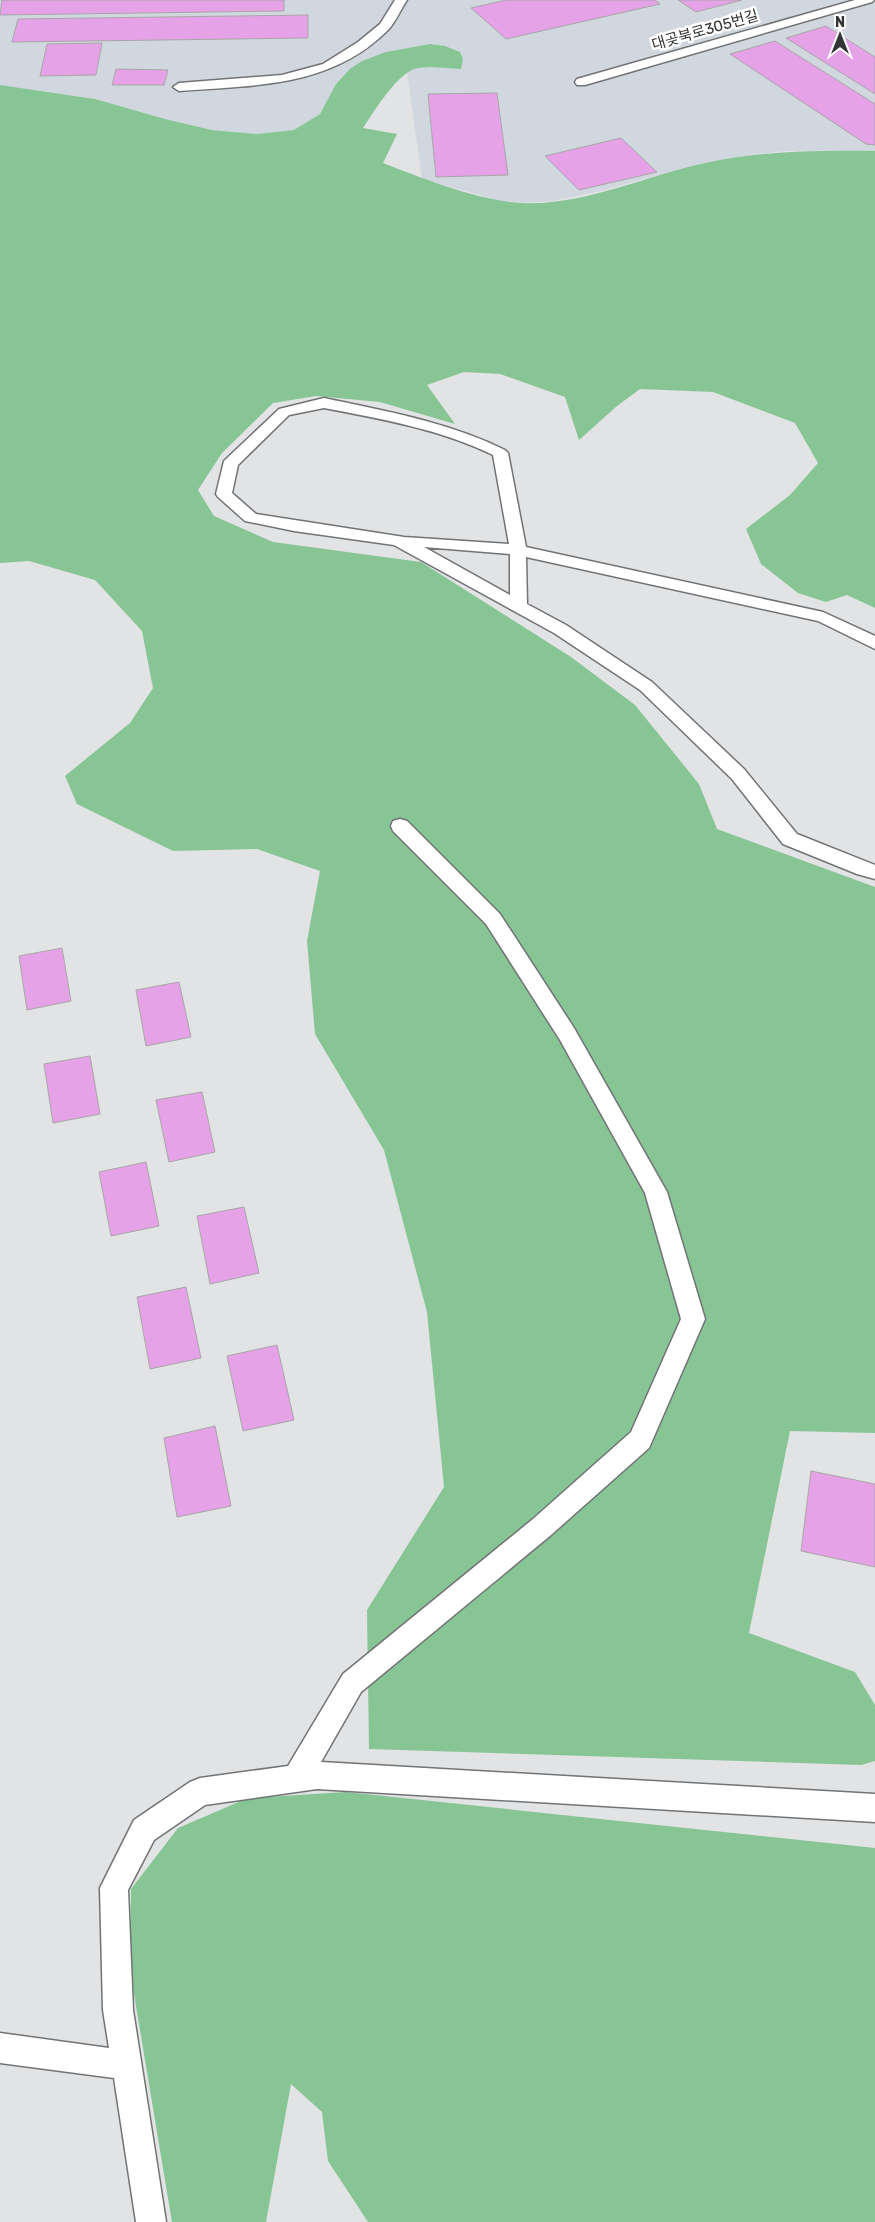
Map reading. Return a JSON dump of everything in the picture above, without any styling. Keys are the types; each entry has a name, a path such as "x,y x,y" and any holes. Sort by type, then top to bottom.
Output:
{"lane":[{"path":"179,87 282,79 326,67 362,45 385,26 401,0"},
{"name":"대곶북로305번길","path":"581,82 868,0"},
{"path":"519,607 518,550 500,453 472,439 392,417 324,403 284,412 230,464 224,494 251,518 294,526 398,540 518,550 823,617 875,643"},
{"path":"398,540 560,629 646,686 738,774 790,839 875,872"},
{"path":"296,1778 352,1682 542,1528 640,1440 693,1319 656,1192 567,1034 494,919 400,826"},
{"path":"151,2222 118,2010 114,1888 144,1830 200,1792 296,1778 327,1776 875,1808"},
{"path":"0,2048 127,2065"}],"shaded area":[{"path":"0,0 875,0 875,151 785,151 750,155 704,163 596,192 553,201 522,203 498,200 422,179 407,72 416,68 433,68 460,52 445,46 430,44 386,52 336,84 320,114 294,130 257,134 212,130 95,99 0,85"}],"green space":[{"path":"430,44 445,46 460,52 463,59 461,69 429,67 410,71 387,93 363,128 397,134 383,163 451,188 487,198 521,203 544,203 591,195 682,169 726,159 790,152 875,151 875,608 847,595 826,602 798,593 761,564 746,529 790,495 818,463 795,423 713,392 640,389 617,406 579,440 565,397 500,374 464,372 427,385 455,424 380,402 316,396 273,403 222,453 198,490 214,516 273,542 421,562 571,657 635,705 699,784 717,829 875,887 875,1433 790,1431 749,1633 855,1672 875,1705 875,1761 861,1765 369,1749 367,1610 444,1487 427,1312 384,1150 315,1034 307,941 320,871 257,849 173,851 77,804 65,776 130,723 153,688 142,631 95,580 29,561 0,563 0,85 95,99 212,130 257,134 294,130 320,114 336,84 350,69 362,61 386,52"},
{"path":"346,1792 875,1848 875,2222 368,2222 328,2161 322,2112 291,2084 266,2222 172,2222 130,1970 131,1889 178,1828 248,1798"}],"building":[{"path":"2,0 284,0 284,11 0,15"},
{"path":"506,0 655,0 660,4 506,39 471,8"},
{"path":"678,0 742,0 696,12"},
{"path":"308,15 308,38 12,42 18,19"},
{"path":"826,26 875,57 875,94 786,38"},
{"path":"775,41 875,104 875,145 866,144 730,54"},
{"path":"102,43 96,75 40,76 47,44"},
{"path":"116,69 168,70 164,85 112,85"},
{"path":"497,93 508,175 436,177 428,94"},
{"path":"621,138 657,172 579,190 545,156"},
{"path":"62,948 71,1001 27,1010 19,956"},
{"path":"179,982 191,1037 146,1046 136,990"},
{"path":"90,1056 100,1114 53,1123 44,1064"},
{"path":"202,1092 215,1152 169,1162 156,1100"},
{"path":"146,1162 159,1226 111,1236 99,1172"},
{"path":"244,1207 259,1273 210,1284 197,1216"},
{"path":"186,1287 201,1358 150,1369 137,1297"},
{"path":"277,1345 294,1420 243,1431 227,1356"},
{"path":"215,1426 231,1506 177,1517 164,1438"},
{"path":"811,1471 875,1484 875,1567 801,1551"}]}
